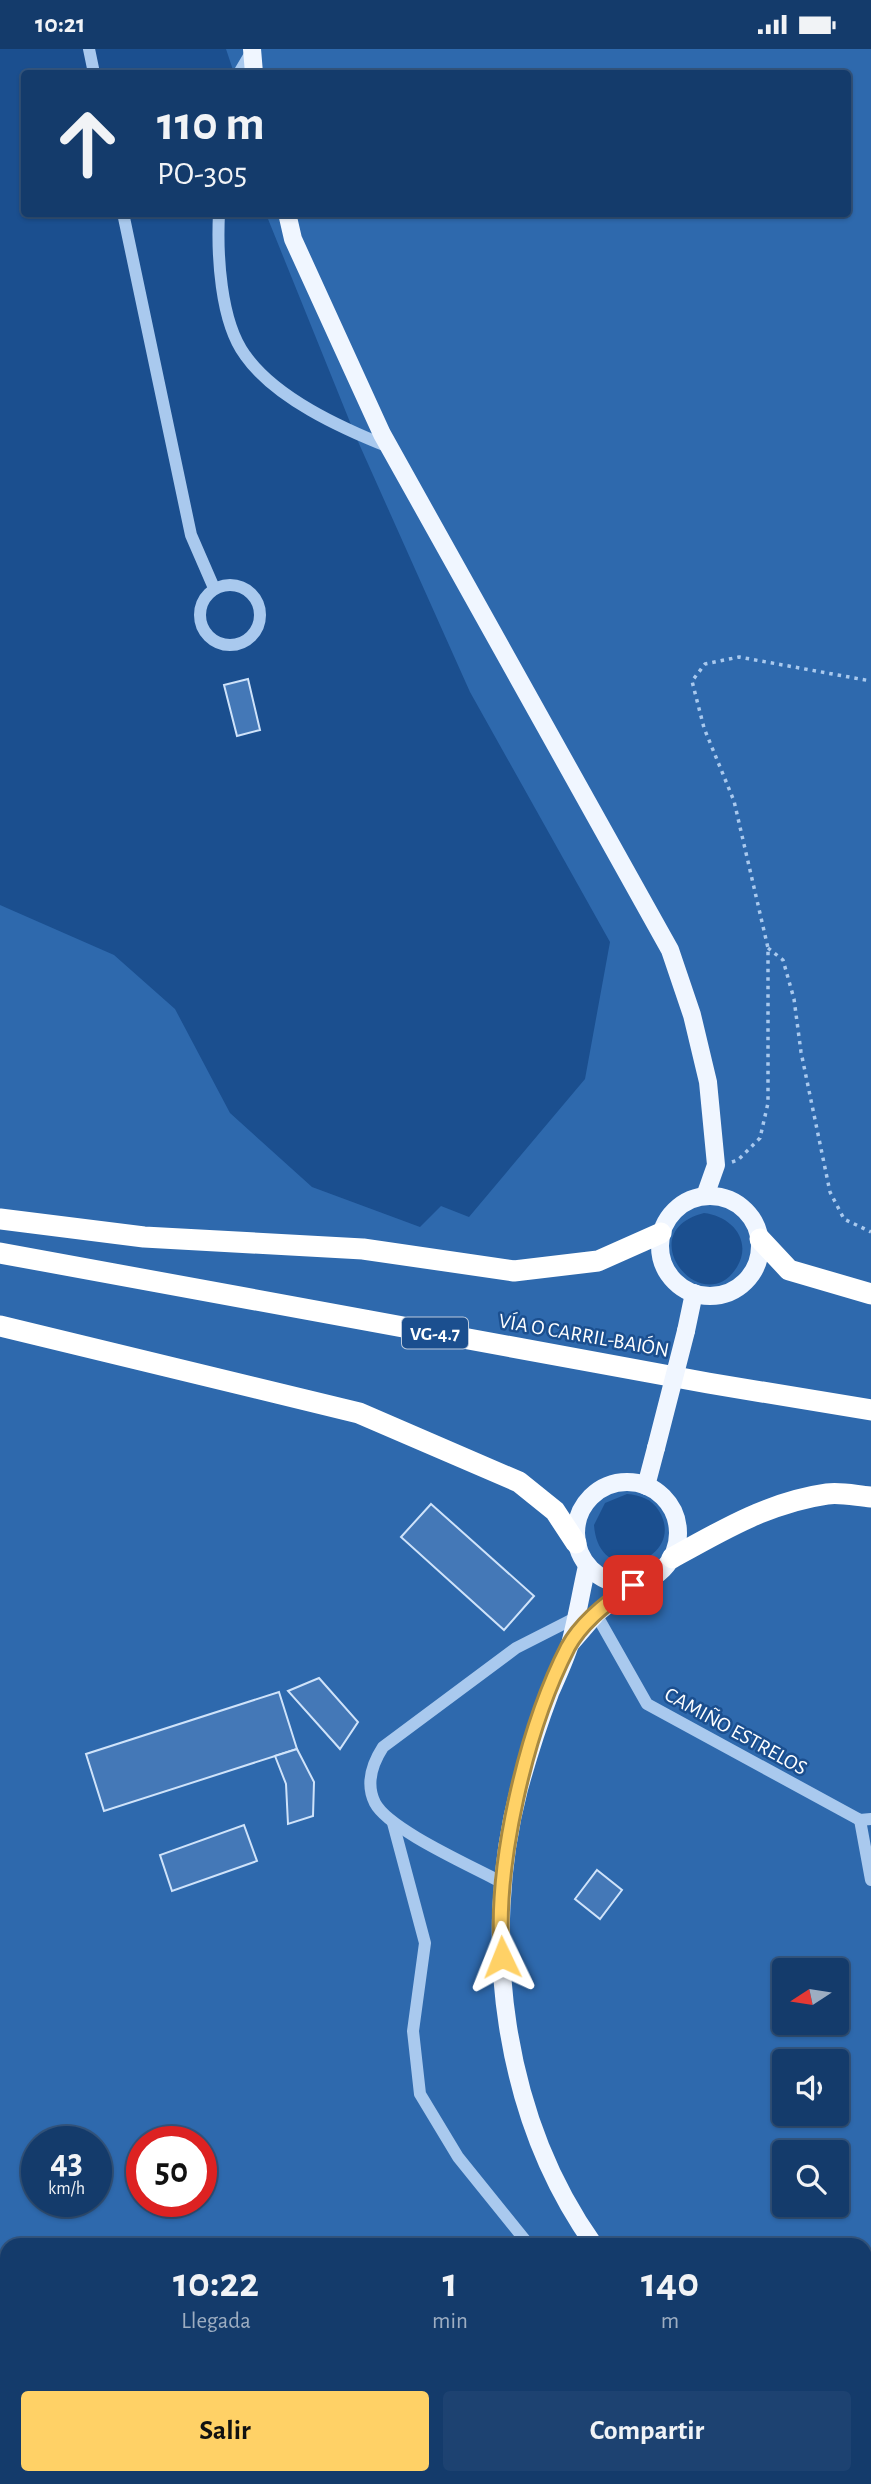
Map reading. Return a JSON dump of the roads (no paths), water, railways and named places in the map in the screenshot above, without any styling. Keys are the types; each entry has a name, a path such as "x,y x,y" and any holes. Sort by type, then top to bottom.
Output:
{"highway":[{"path":"0,1219 145,1237 363,1249 514,1271 598,1261 661,1233"},
{"path":"760,1239 789,1270 871,1294"},
{"name":"VÍA O CARRIL-BAIÓN","path":"0,1253 708,1383 871,1410"},
{"path":"0,1326 359,1413 519,1482 555,1511 576,1543"},
{"path":"672,1558 733,1523 776,1506 830,1494 871,1497"}],"main road":[{"path":"253,50 254,70"},
{"path":"287,217 293,239 389,447 670,950 692,1015 708,1081 716,1165 705,1196"},
{"path":"705,1196 720,1196 747,1211 760,1239 755,1267 736,1289 722,1294 694,1293 680,1286 662,1262 661,1233 677,1207 690,1199 705,1196"},
{"path":"646,1486 694,1293"},
{"path":"631,1482 646,1486 661,1495 675,1516 678,1542 672,1558 662,1571 649,1580 633,1585 616,1584 600,1577 587,1566 576,1543 575,1528 580,1512 601,1489 615,1483 631,1482"},
{"path":"587,1566 569,1646 534,1737 509,1837 500,1935 507,2022 525,2099 549,2166 590,2238"},
{"path":"569,1646 596,1614 633,1585"}],"street":[{"path":"89,49 93,70"},
{"path":"241,70 253,50"},
{"path":"124,217 191,535 214,588"},
{"path":"219,217 220,276 231,323 244,354 269,381 340,428 389,447"},
{"path":"238,585 254,597 260,614 258,625 246,641 223,645 208,637 202,629 200,607 214,588 238,585"},
{"name":"CAMIÑO ESTRELOS","path":"596,1614 647,1704 865,1819 871,1880"},
{"path":"503,1883 393,1823 375,1803 370,1783 373,1763 383,1747 516,1648 575,1618"},
{"path":"393,1823 425,1943 413,2031 420,2094 458,2157 523,2238"}]}
